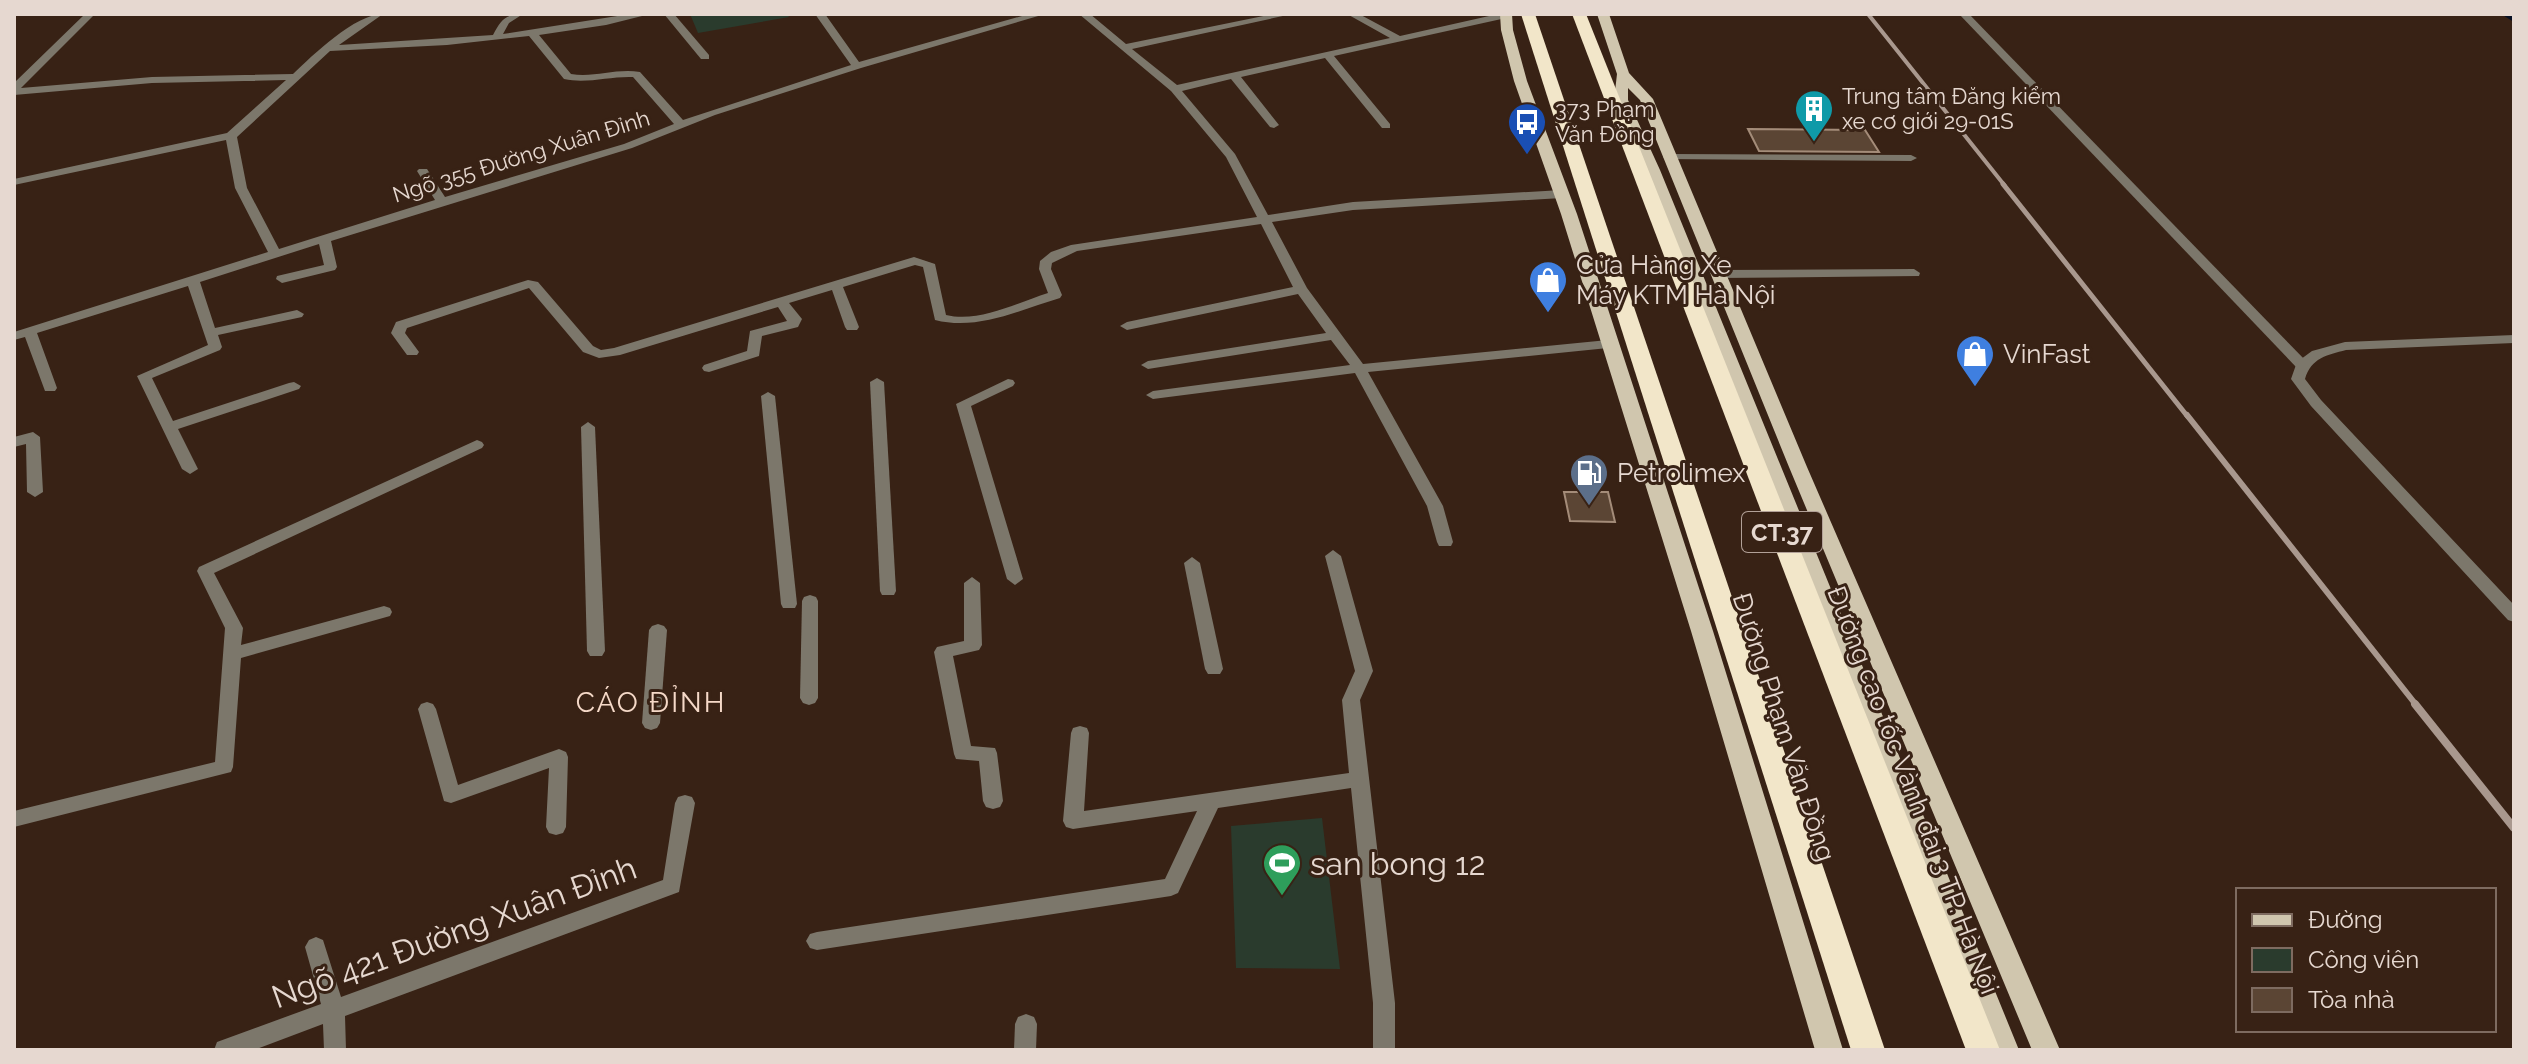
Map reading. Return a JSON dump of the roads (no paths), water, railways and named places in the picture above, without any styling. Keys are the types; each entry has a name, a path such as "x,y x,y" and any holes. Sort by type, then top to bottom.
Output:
{"highway":[{"name":"CT.37","path":"1528,14 1868,1050"},
{"name":"Đường cao tốc Vành đai 3 TP. Hà Nội","path":"1579,14 1983,1050"}],"main road":[{"name":"Đường Phạm Văn Đồng","path":"1506,14 1504,23 1514,58 1562,194 1760,816 1829,1050"},
{"name":"Đường Phạm Văn Đồng","path":"1517,14 1526,22 1859,1050"},
{"path":"1603,14 1623,74 1621,100 1653,170 2005,1050"},
{"path":"1623,74 1646,99 1717,274 2046,1050"}],"street":[{"path":"14,91 90,14"},
{"path":"14,182 231,136 327,48 378,14"},
{"path":"496,38 505,21 518,14"},
{"path":"327,48 460,43 566,30 645,14"},
{"path":"669,14 705,57"},
{"path":"820,14 857,66"},
{"name":"Ngõ 355 Đường Xuân Đỉnh","path":"14,336 628,146 857,66 1040,14"},
{"path":"1084,14 1175,89 1231,156 1301,289 1360,370 1435,506 1445,542"},
{"path":"1126,47 1287,14"},
{"path":"1352,14 1399,39"},
{"path":"1175,89 1506,14"},
{"path":"1964,14 2302,365"},
{"path":"531,32 568,77 581,79 624,72 639,75 681,125"},
{"path":"1328,55 1386,126"},
{"path":"1234,76 1274,125"},
{"path":"14,91 152,80 293,77"},
{"path":"231,136 241,188 275,254"},
{"path":"1669,157 1911,158"},
{"path":"423,171 442,202"},
{"path":"412,352 398,333 401,325 528,284 533,285 588,349 599,354 615,352 921,260 929,264 940,317 951,322 967,321 1055,295 1045,269 1046,261 1075,248 1353,206 1562,194"},
{"path":"282,279 331,267 324,239"},
{"path":"1717,274 1914,273"},
{"path":"190,469 144,376 215,347 193,280"},
{"path":"836,284 852,327"},
{"path":"1127,326 1301,289"},
{"path":"709,368 754,353 755,334 793,324 795,319 780,300"},
{"path":"210,333 297,314"},
{"path":"30,331 50,388"},
{"path":"1148,365 1336,335"},
{"path":"2514,339 2345,346 2317,354 2302,365 2298,379 2316,403 2514,616"},
{"path":"1153,395 1235,382 1608,344"},
{"path":"877,382 888,591"},
{"path":"1008,383 963,404 1015,579"},
{"path":"169,427 294,386"},
{"path":"768,396 789,604"},
{"path":"588,427 596,651"},
{"path":"14,442 33,437 35,492"},
{"path":"14,819 224,767 234,628 205,571 477,445"},
{"path":"1333,556 1364,671 1351,700 1384,1003 1384,1050"},
{"path":"1192,563 1214,669"},
{"path":"972,583 973,645 943,652 963,754 988,753 993,801"},
{"path":"809,698 810,601"},
{"path":"232,654 384,612"},
{"path":"651,723 658,630"},
{"path":"427,709 451,795 559,757 556,827"},
{"path":"1080,733 1073,821 1359,779"},
{"path":"817,941 1171,887 1211,801"},
{"name":"Ngõ 421 Đường Xuân Đỉnh","path":"225,1050 672,886 685,803"},
{"path":"316,947 334,1010 335,1050"},
{"path":"1025,1050 1026,1024"}],"railway":[{"path":"1868,14 2005,186"},
{"path":"2003,184 2188,417"},
{"path":"2187,415 2417,706"},
{"path":"2415,704 2514,828"}],"place":[{"name":"Trung tâm Đăng kiểm xe cơ giới 29-01S","path":"1814,143"},
{"name":"373 Phạm Văn Đồng","path":"1527,156"},
{"name":"Cửa Hàng Xe Máy KTM Hà Nội","path":"1548,314"},
{"name":"VinFast","path":"1975,388"},
{"name":"Petrolimex","path":"1589,507"},
{"name":"san bong 12","path":"1282,897"}],"district":[{"name":"CÁO ĐỈNH","path":"651,702"}]}
